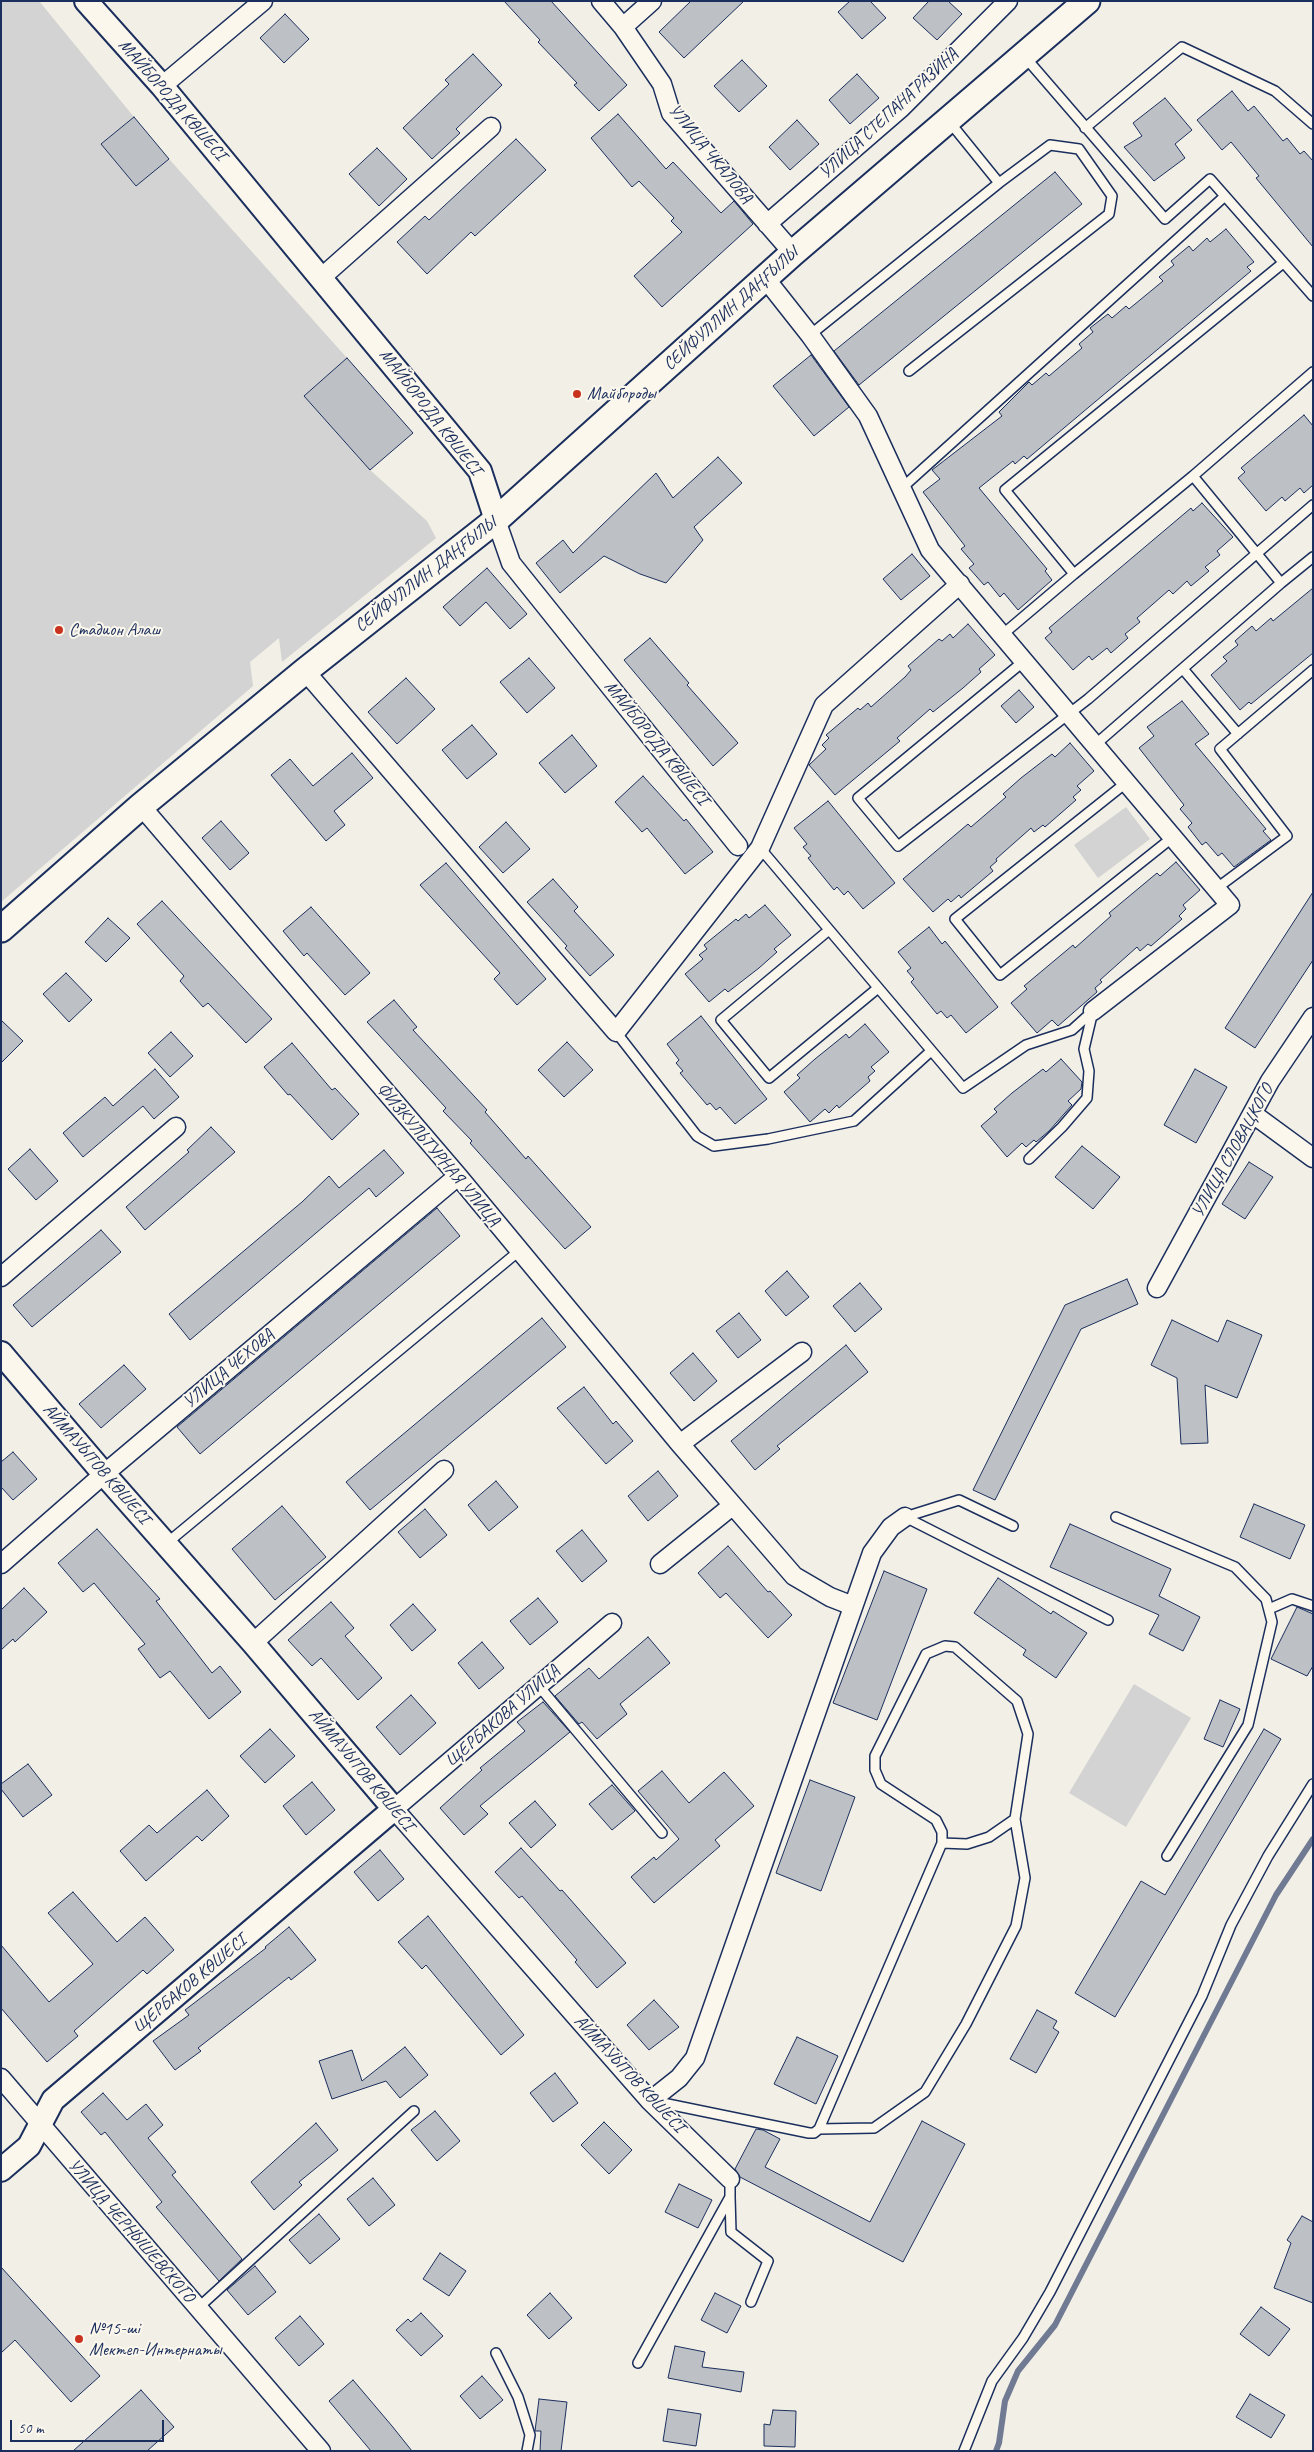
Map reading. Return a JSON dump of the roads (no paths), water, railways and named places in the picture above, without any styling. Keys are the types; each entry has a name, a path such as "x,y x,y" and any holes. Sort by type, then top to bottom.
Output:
{"main road":[{"name":"СЕЙФУЛЛИН ДАҢҒЫЛЫ","path":"141,806 496,520 793,253 1087,1"},
{"path":"1,929 141,806"}],"street":[{"name":"МАЙБОРОДА КӨШЕСІ","path":"86,1 162,86 322,277 480,471 511,563 738,846"},
{"path":"162,86 263,1"},
{"name":"УЛИЦА ЧКАЛОВА","path":"601,1 623,27 662,84 671,113 793,253"},
{"path":"623,27 652,1"},
{"name":"УЛИЦА СТЕПАНА РАЗИНА","path":"768,224 901,108 1008,1"},
{"path":"322,277 491,127"},
{"path":"765,278 810,335 868,416 903,487 930,550 1096,744 1230,905 1093,1011"},
{"path":"305,672 616,1032 760,848 824,705 960,584"},
{"name":"ФИЗКУЛЬТУРНАЯ УЛИЦА","path":"141,806 458,1176 732,1506 794,1576 830,1596 853,1606"},
{"name":"УЛИЦА СЛОВАЦКОГО","path":"1157,1288 1270,1081 1313,1017"},
{"path":"1253,1114 1313,1158"},
{"path":"1,1277 176,1127"},
{"name":"УЛИЦА ЧЕХОВА","path":"1,1564 104,1474 458,1176"},
{"path":"680,1444 802,1352"},
{"name":"АЙМАУЫТОВ КӨШЕСІ","path":"1,1353 104,1474 253,1643 394,1809 650,2100 730,2179"},
{"path":"253,1643 444,1470"},
{"path":"660,1564 732,1506"},
{"path":"650,2100 679,2078 695,2058 872,1553 891,1527 905,1517"},
{"name":"ЩЕРБАКОВА УЛИЦА","path":"394,1809 612,1623"},
{"name":"ЩЕРБАКОВ КӨШЕСІ","path":"1,2170 29,2146 54,2100 394,1809"},
{"name":"УЛИЦА ЧЕРНЫШЕВСКОГО","path":"1,2078 321,2451"}],"lane":[{"path":"1085,128 1182,47 1275,91 1313,124"},
{"path":"1024,56 1165,219 1210,180 1313,296"},
{"path":"948,120 999,183"},
{"path":"810,335 999,183 1050,145 1079,149 1112,196 1109,214 909,371"},
{"path":"903,487 1225,196"},
{"path":"1074,574 1005,490 1283,263"},
{"path":"1002,635 1193,476 1313,372"},
{"path":"1193,476 1281,583"},
{"path":"1024,661 858,798 898,846 1069,714 1313,505"},
{"path":"1096,744 1313,557"},
{"path":"1182,669 1238,734"},
{"path":"1217,888 1288,836 1220,749 1313,670"},
{"path":"1127,782 955,919 1000,975 1173,837"},
{"path":"760,848 963,1088 1026,1044 1072,1030 1093,1011"},
{"path":"829,930 720,1020 769,1078 878,988"},
{"path":"1029,1159 1062,1127 1087,1098 1090,1071 1084,1049 1093,1011"},
{"path":"616,1032 697,1136 714,1146 768,1139 854,1121 932,1051"},
{"path":"166,1543 519,1251"},
{"path":"905,1517 959,1500 1013,1526"},
{"path":"905,1517 1108,1620"},
{"path":"1116,1517 1235,1567 1266,1599 1270,1608 1272,1622 1248,1725 1167,1856"},
{"path":"1270,1608 1292,1599 1313,1606"},
{"path":"650,2100 808,2133 814,2133 819,2129 942,1843 942,1832 936,1820 881,1784 875,1770 875,1756 926,1654 934,1649 945,1646 955,1647 1017,1701 1028,1734 1015,1819 1025,1878 1016,1926 966,2024 925,2092 874,2128 819,2129"},
{"path":"538,1685 662,1833"},
{"path":"964,2451 992,2381 1023,2338 1050,2292 1202,1996 1231,1925 1268,1856 1313,1784"},
{"path":"942,1843 967,1844 989,1837 1015,1819"},
{"path":"198,2308 414,2111"},
{"path":"730,2179 732,2232 768,2261 751,2302"},
{"path":"638,2363 730,2197"},
{"path":"496,2353 518,2397 530,2435 527,2451"}],"waterway":[{"path":"996,2451 999,2443 1005,2401 1018,2371 1055,2325 1276,1895 1313,1839"}],"place":[{"name":"Майбороды","path":"577,394"},
{"name":"Стадион Алаш","path":"59,630"},
{"name":"№15-ші Мектеп-Интернаты","path":"79,2339"}]}
